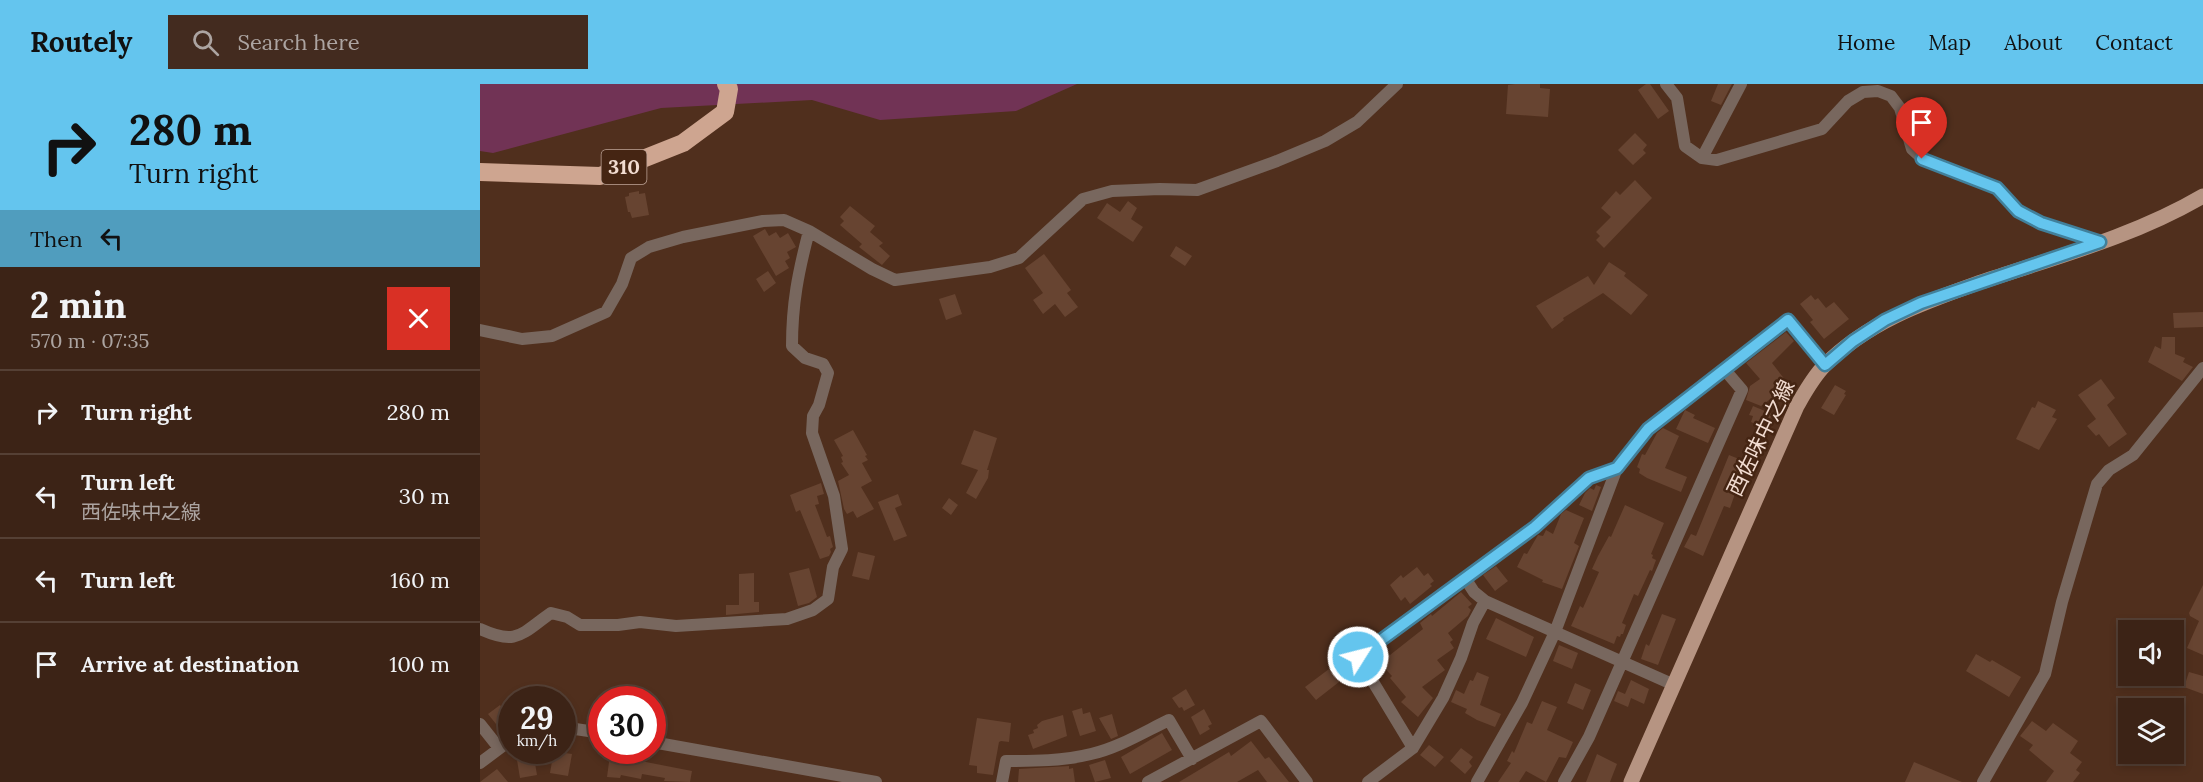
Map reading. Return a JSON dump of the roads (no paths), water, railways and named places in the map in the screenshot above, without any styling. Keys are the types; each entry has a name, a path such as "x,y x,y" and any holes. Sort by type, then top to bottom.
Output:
{"highway":[{"name":"310","path":"480,172 600,176 683,143 725,112 729,89 726,84"}],"main road":[{"name":"西佐味中之線","path":"1631,782 1672,684 1797,406 1810,383 1825,365 1853,341 1885,320 1921,303 2100,242 2148,223 2203,196"}],"street":[{"path":"480,330 522,339 552,336 606,312 622,284 631,258 649,247 683,237 763,221 784,220 809,231 872,269 895,280 990,267 1019,258 1083,199 1112,191 1197,190 1325,141 1357,122 1397,84"},
{"path":"1666,84 1677,98 1685,146 1702,158 1717,160 1822,129 1848,101 1863,92 1878,91 1891,96 1900,108 1912,148 1922,159 1997,188 2018,211 2041,223 2100,242"},
{"path":"1702,158 1741,84"},
{"path":"480,629 509,638 520,635 551,613 567,617 580,625 618,626 640,622 676,626 787,619 813,610 828,599 833,567 842,549 834,496 812,433 813,416 819,405 828,373 823,364 805,358 792,346 792,311 796,281 809,231"},
{"path":"1477,782 1522,703 1555,632 1617,468 1648,429 1788,320 1825,365"},
{"path":"1983,782 2045,674 2062,602 2097,484 2109,470 2133,455 2144,443 2203,368"},
{"path":"1564,782 1589,737 1742,390 1724,369"},
{"path":"1413,748 1358,657 1535,527 1589,478 1617,468"},
{"path":"1465,578 1474,592 1485,601 1672,684"},
{"path":"1372,781 1413,748 1443,698 1461,658 1473,623 1485,601"},
{"path":"1002,782 1006,761 1043,761 1092,754 1130,740 1168,720 1192,759"},
{"path":"1148,782 1261,721 1307,782"},
{"path":"480,724 498,747"},
{"path":"666,744 876,782"},
{"path":"480,763 498,749"}]}
